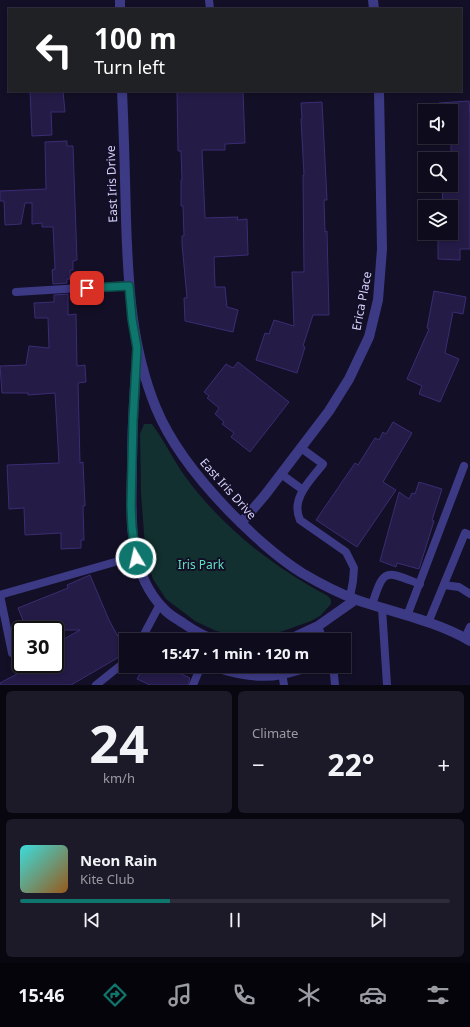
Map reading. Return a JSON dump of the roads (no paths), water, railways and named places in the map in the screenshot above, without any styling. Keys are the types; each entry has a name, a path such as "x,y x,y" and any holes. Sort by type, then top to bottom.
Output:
{"street":[{"name":"East Iris Drive","path":"122,92 129,286 137,348 156,410 185,459 201,481 241,523 284,561 300,572 336,592 428,623 467,640"},
{"name":"Erica Place","path":"241,523 329,411 349,379 366,344 374,320 381,278 382,249 379,92"},
{"name":"East Iris Drive","path":"137,348 133,420 131,506 136,556 146,584 164,609 188,627 200,633"},
{"path":"303,633 318,626 353,598"}],"lane":[{"path":"16,292 129,286"},
{"path":"301,448 323,464 303,490 297,501 297,510 300,520 346,552 352,563 354,574 353,598"},
{"path":"407,616 464,466"},
{"path":"281,474 303,490"},
{"path":"428,623 465,533 470,535"},
{"path":"12,653 0,594 136,556"},
{"path":"372,605 378,584 388,574 420,584"},
{"path":"444,584 459,587 470,594"},
{"path":"145,633 160,604"},
{"path":"382,608 387,685"},
{"path":"318,626 320,633"},
{"path":"467,640 470,626"},
{"path":"96,685 119,667"},
{"path":"194,685 198,673"},
{"path":"235,673 267,677 289,673"},
{"path":"334,673 336,685"},
{"path":"282,675 284,685"}],"park label":[{"name":"Iris Park","path":"201,565"}]}
